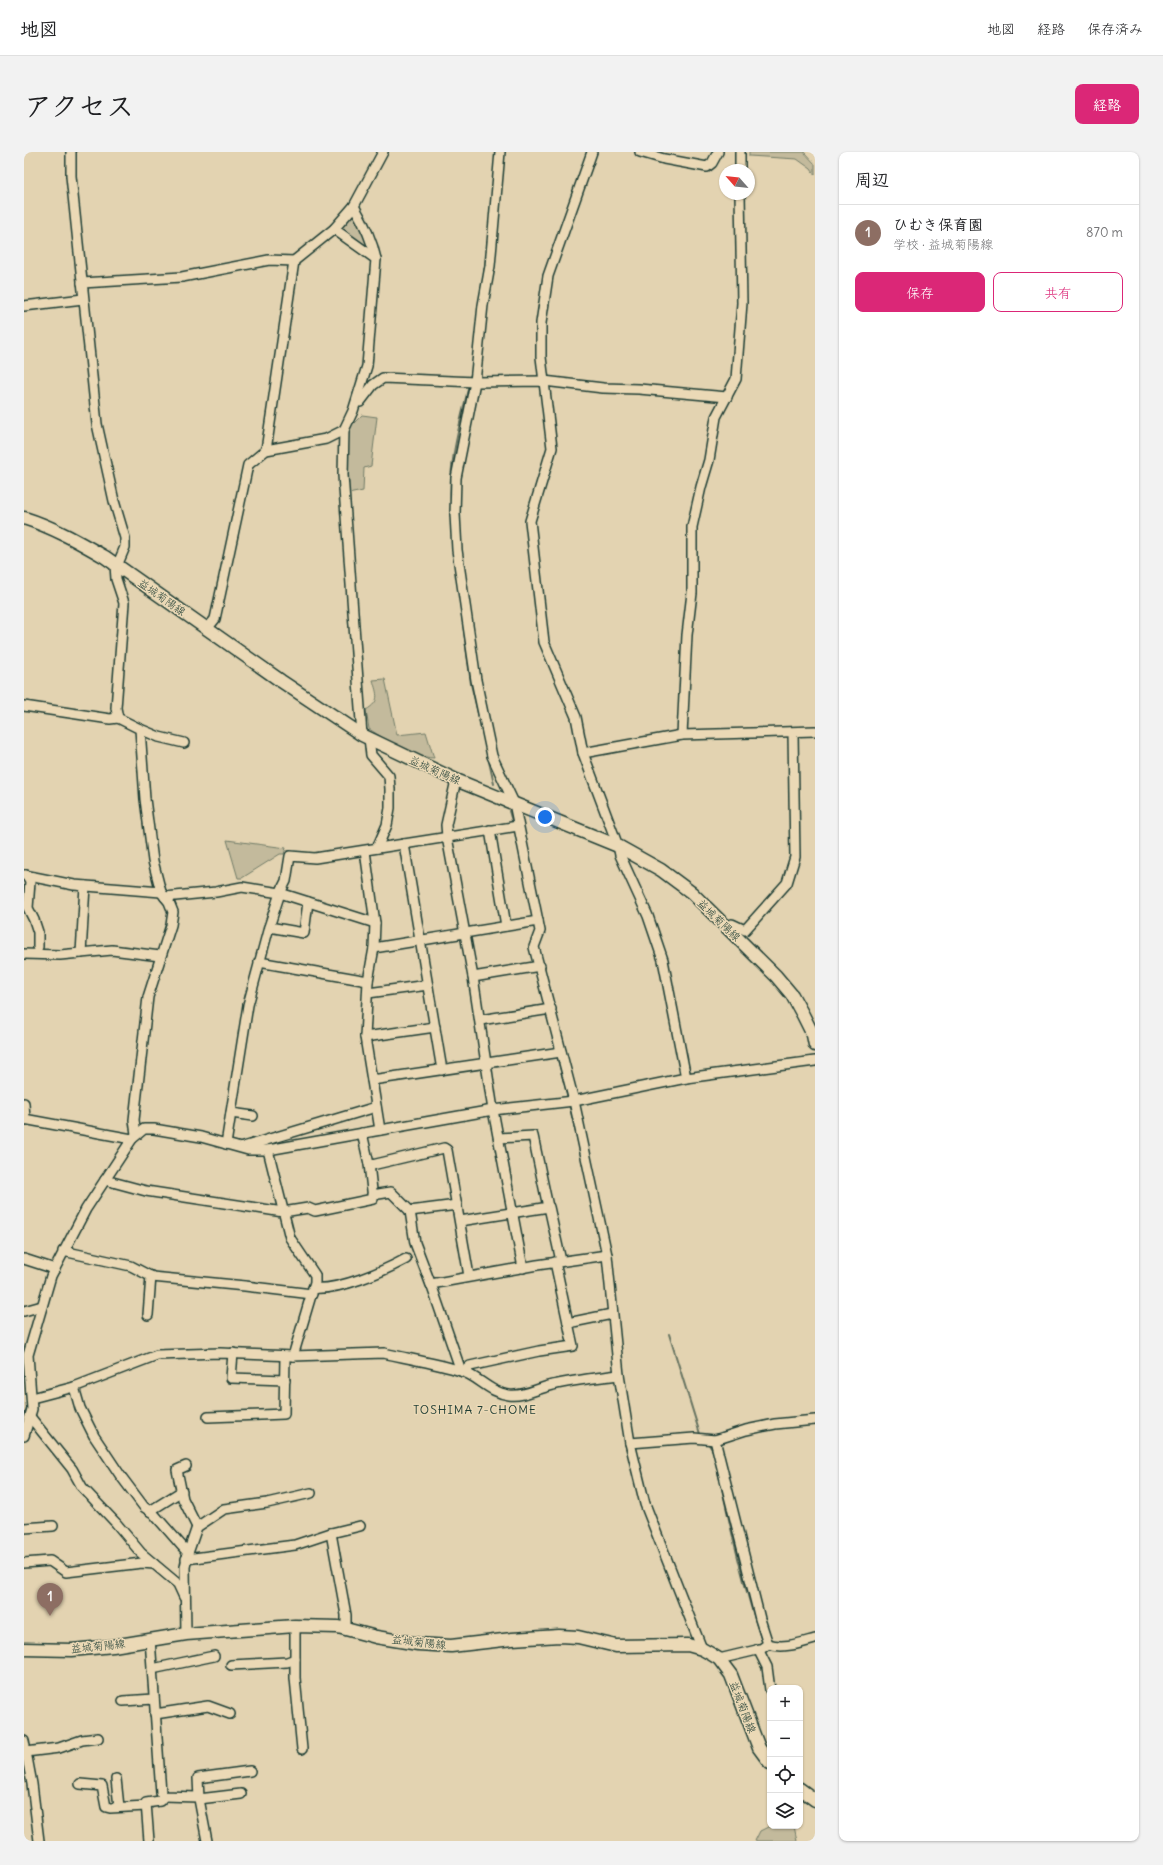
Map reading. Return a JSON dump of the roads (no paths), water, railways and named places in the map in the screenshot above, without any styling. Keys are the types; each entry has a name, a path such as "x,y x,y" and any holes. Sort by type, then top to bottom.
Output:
{"main road":[{"name":"益城菊陽線","path":"24,518 37,522 75,539 116,565 281,681 365,736 456,780 618,846 661,870 678,882 728,928 776,976 792,995 810,1028 815,1045"},
{"name":"益城菊陽線","path":"24,1649 72,1650 113,1646 186,1634 295,1626 320,1626 346,1629 418,1644 451,1646 512,1639 559,1636 578,1637 616,1646 688,1644 702,1649 719,1659 731,1675 759,1748 767,1759"},
{"path":"803,1791 815,1800"}],"street":[{"path":"71,152 71,176 97,424 125,547 116,565 116,579 124,603 116,708 118,718"},
{"path":"82,283 182,278 269,260 294,261 334,229 354,206 382,152"},
{"path":"500,152 490,266 475,382 456,478 455,514 457,550 476,680 492,756 514,803 540,931 534,947 574,1101 607,1255 611,1285 612,1314 618,1375 630,1443 645,1504 702,1649"},
{"path":"592,152 548,276 541,323 541,357 552,448 530,521 544,642 576,717 583,753 620,855 648,916 663,960 686,1078"},
{"path":"640,152 664,160 707,167 712,164 718,152"},
{"path":"740,152 740,164"},
{"path":"682,735 687,635 692,593 692,527 709,460 716,417 728,397 736,379 742,303 740,200"},
{"path":"354,206 364,222 374,247 376,260 368,366 353,411 344,430 343,476 365,736 370,755 389,776 390,808 387,825 377,848"},
{"path":"334,229 376,260"},
{"path":"266,450 294,261"},
{"path":"24,306 84,299"},
{"path":"353,411 373,385 383,378 475,382 544,381 603,388 639,389 728,397"},
{"path":"207,629 215,619 248,466 266,450 326,439 344,430"},
{"path":"24,706 110,719 118,718 159,738 184,743"},
{"path":"134,1136 134,1120 148,998 171,925 173,912 163,894 152,861 145,799 140,729"},
{"path":"583,753 682,735 815,732"},
{"path":"728,928 732,924 745,930 787,883 795,857 793,733"},
{"path":"456,780 446,824 464,933 473,977 493,1110 523,1268"},
{"path":"226,1144 248,1005 269,927 280,893 286,881 290,856 315,858 518,826"},
{"path":"490,830 506,926"},
{"path":"404,844 442,1070"},
{"path":"365,851 375,923 374,948 368,981 365,1037 380,1130"},
{"path":"25,875 85,886 163,894 216,892 242,887 280,893 375,923"},
{"path":"25,875 30,882 28,908 38,932 38,948"},
{"path":"81,953 85,886"},
{"path":"269,927 304,933 308,902"},
{"path":"374,948 538,921"},
{"path":"24,954 60,955 112,950 160,956"},
{"path":"259,962 368,981"},
{"path":"473,977 540,966"},
{"path":"368,993 428,985"},
{"path":"480,1020 550,1009"},
{"path":"365,1037 435,1027"},
{"path":"372,1080 561,1052"},
{"path":"24,1436 31,1418 32,1398 28,1355 42,1306 55,1269 86,1209 134,1136 144,1129 154,1129 248,1150 268,1150 493,1110 574,1101 686,1078 815,1061"},
{"path":"24,1103 25,1119 134,1136"},
{"path":"239,1148 376,1107"},
{"path":"231,1112 253,1116"},
{"path":"105,1180 146,1191 283,1212 308,1208 315,1211 373,1199 369,1164 362,1133"},
{"path":"462,1371 470,1366 539,1351 573,1346 558,1262 551,1208 548,1207 533,1136 499,1138"},
{"path":"369,1164 372,1165 444,1148 447,1150 469,1276"},
{"path":"208,1417 284,1414 285,1380 289,1356 312,1291 315,1275 290,1238 268,1150"},
{"path":"372,1194 391,1192 410,1211 415,1243 462,1371"},
{"path":"410,1211 457,1205"},
{"path":"460,1221 548,1207"},
{"path":"64,1251 131,1266 151,1276 312,1291 334,1287 392,1267 406,1259"},
{"path":"431,1285 469,1276 607,1255"},
{"path":"24,1259 55,1269"},
{"path":"148,1315 151,1276"},
{"path":"24,1311 42,1306"},
{"path":"568,1323 612,1314"},
{"path":"32,1398 74,1386 157,1355 184,1353 289,1356 384,1353 462,1371 474,1376 492,1389 509,1395 522,1395 544,1387 571,1381 618,1375"},
{"path":"233,1354 231,1378 285,1380"},
{"path":"74,1386 80,1408 94,1436 144,1507 150,1511 187,1556"},
{"path":"31,1418 72,1469 82,1487 142,1553 178,1584 184,1597"},
{"path":"630,1443 694,1438 715,1440 746,1430 775,1424 815,1420"},
{"path":"715,1440 760,1619 768,1644"},
{"path":"186,1466 177,1470 184,1499 197,1527"},
{"path":"150,1511 182,1491"},
{"path":"186,1634 184,1597 187,1556 197,1527 224,1509 267,1503 311,1492"},
{"path":"24,1528 53,1526"},
{"path":"187,1556 296,1545 331,1533 360,1526"},
{"path":"331,1533 346,1615 346,1629"},
{"path":"24,1563 50,1561 66,1572 142,1563 154,1564"},
{"path":"295,1626 295,1659 302,1749"},
{"path":"150,1639 161,1793 164,1796"},
{"path":"719,1659 758,1649 768,1644 778,1647 815,1639"},
{"path":"758,1649 767,1667 769,1685"},
{"path":"152,1668 214,1656"},
{"path":"231,1665 287,1662 295,1659"},
{"path":"123,1701 154,1699"},
{"path":"155,1714 208,1706 230,1714"},
{"path":"26,1752 59,1748 82,1740 98,1738"},
{"path":"24,1741 32,1784 39,1841"},
{"path":"207,1841 199,1799 198,1778 250,1771"},
{"path":"116,1779 119,1807"},
{"path":"80,1784 102,1786 106,1807 110,1808 146,1806 146,1803 160,1801 164,1796"},
{"path":"164,1796 197,1797 199,1799 241,1794"},
{"path":"146,1806 150,1841"}],"waterway":[{"path":"484,272 486,257"},
{"path":"470,378 472,370"},
{"path":"451,504 451,474 453,459 469,385"},
{"path":"456,571 471,684 485,743"},
{"path":"488,757 494,784"},
{"path":"509,811 512,821"},
{"path":"531,908 532,916"},
{"path":"553,1038 555,1045"},
{"path":"557,1056 567,1093"},
{"path":"569,1104 580,1150"},
{"path":"669,1334 700,1434"},
{"path":"708,1443 713,1451"},
{"path":"715,1457 742,1575 763,1644"},
{"path":"768,1649 783,1650"}],"place":[{"name":"ひむき保育園","path":"50,1616"}],"district":[{"name":"TOSHIMA 7-CHOME","path":"475,1410"}]}
